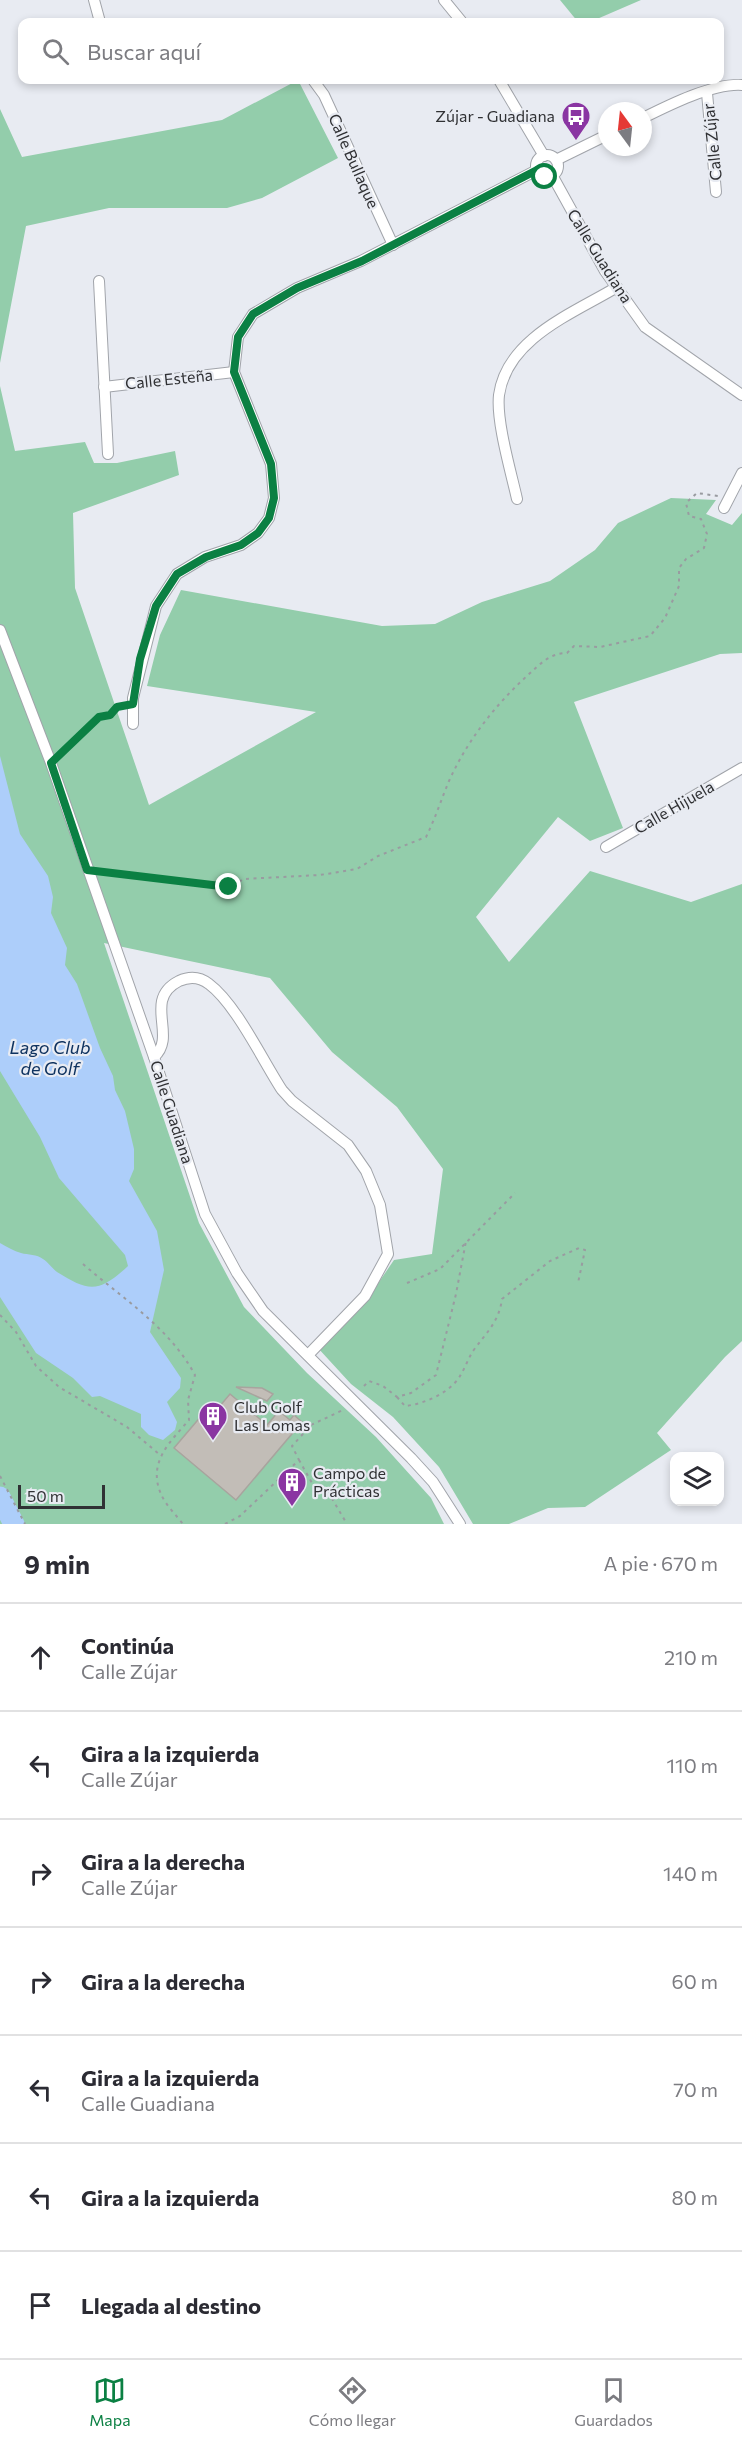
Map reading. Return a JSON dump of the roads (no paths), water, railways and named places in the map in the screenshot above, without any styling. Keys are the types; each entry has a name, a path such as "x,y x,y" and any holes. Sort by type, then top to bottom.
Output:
{"street":[{"path":"94,0 99,18"},
{"path":"444,0 459,18"},
{"name":"Calle Bullaque","path":"317,84 324,95 393,245"},
{"path":"501,84 543,156"},
{"name":"Calle Zújar","path":"652,114 730,84 742,85"},
{"name":"Calle Zújar","path":"707,93 717,192"},
{"path":"556,160 598,139"},
{"path":"543,156 550,156 556,160 557,170 552,175 545,177 537,170 536,163 543,156"},
{"path":"133,724 133,704 140,659 156,606 177,574 206,557 241,545 258,533 269,518 274,498 271,464 234,372 238,337 253,314 297,288 393,245 537,170"},
{"name":"Calle Guadiana","path":"552,175 617,287 645,327 742,395"},
{"name":"Calle Esteña","path":"99,281 108,454"},
{"path":"517,499 503,435 499,395 512,361 539,333 617,287"},
{"name":"Calle Esteña","path":"104,387 234,372"},
{"path":"727,503 742,473"},
{"name":"Calle Guadiana","path":"0,630 51,763 154,1057 205,1214 237,1273 263,1311 411,1458 433,1482 460,1524"},
{"name":"Calle Hijuela","path":"606,847 742,768"},
{"path":"154,1057 161,1051 164,1039 161,1011 165,993 174,983 187,978 199,979 210,985 228,1004 286,1096 348,1145 366,1171 380,1205 388,1254 365,1296 308,1355"}],"water":[{"name":"Lago Club de Golf","path":"0,756 20,834 48,876 53,897 51,913 67,948 65,965 77,984 100,1048 113,1076 115,1090 125,1111 134,1149 134,1169 129,1181 157,1231 164,1270 150,1332 181,1378 180,1388 167,1402 177,1422 175,1430 163,1440 149,1435 141,1427 141,1414 100,1396 92,1397 73,1378 36,1353 0,1297 0,1243 18,1252 41,1257 57,1272 86,1286 101,1285 128,1266 125,1255 59,1178 40,1137 0,1071"}],"waterway":[{"path":"0,1497 14,1524"}],"place":[{"name":"Zújar - Guadiana","path":"576,142"},
{"name":"Club Golf Las Lomas","path":"213,1442"},
{"name":"Campo de Prácticas","path":"292,1508"}]}
